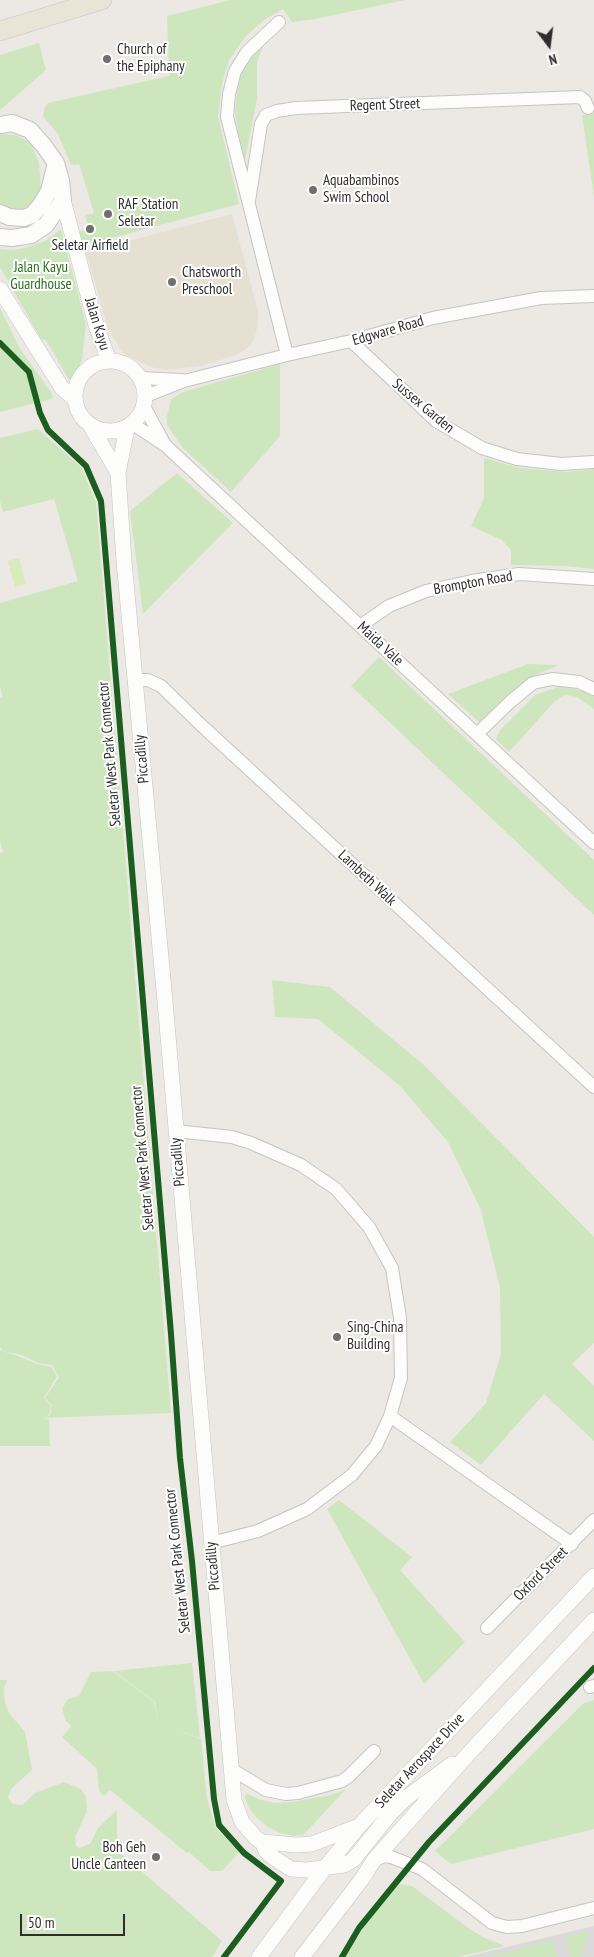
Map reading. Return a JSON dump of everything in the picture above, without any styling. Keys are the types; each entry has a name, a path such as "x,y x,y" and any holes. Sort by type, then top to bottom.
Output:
{"main road":[{"path":"0,31 102,0"},
{"name":"Jalan Kayu","path":"0,125 12,123 30,130 44,146 56,163 62,181 63,200"},
{"path":"0,214 24,218 32,215 48,192 56,163"},
{"path":"0,237 12,238 31,235 46,225 63,200"}],"street":[{"name":"Regent Street","path":"279,22 247,52 235,71 228,94 227,117 287,355"},
{"name":"Regent Street","path":"249,201 261,124 266,115 278,111 296,108 580,97 585,101 588,108"},
{"name":"Jalan Kayu","path":"63,200 96,325 109,361"},
{"path":"0,289 62,388 75,400"},
{"name":"Edgware Road","path":"145,401 184,381 351,341 433,318 542,298 594,296"},
{"name":"Sussex Garden","path":"351,341 436,421 482,448 517,459 561,464 594,462"},
{"path":"109,361 127,365 141,378 145,387 145,401 142,413 130,426 118,431 108,432 98,430 90,425 78,412 75,400 76,388 84,373 98,364 109,361"},
{"name":"Edgware Road","path":"141,378 184,381"},
{"name":"Maida Vale","path":"145,401 166,446"},
{"name":"Piccadilly","path":"90,425 118,473"},
{"name":"Maida Vale","path":"130,426 166,446 594,843"},
{"name":"Piccadilly","path":"130,426 118,473 134,680 176,1131 230,1769 237,1812 242,1822 262,1842 266,1851 291,1869 324,1869 344,1865 353,1860 390,1814 406,1798 471,1751"},
{"name":"Brompton Road","path":"360,626 388,606 426,591 519,574 594,580"},
{"path":"477,734 510,702 534,683 552,679 579,682 594,689"},
{"name":"Lambeth Walk","path":"134,680 148,680 161,686 207,731 594,1087"},
{"path":"176,1131 232,1137 301,1165 336,1189 370,1227 392,1268 400,1318 401,1378 390,1416 376,1446 352,1475 307,1509 258,1531 211,1543"},
{"path":"390,1416 572,1544"},
{"name":"Oxford Street","path":"487,1628 594,1520"},
{"name":"Seletar Aerospace Drive","path":"259,1957 324,1869 359,1826 594,1576"},
{"name":"Seletar Aerospace Drive","path":"302,1957 362,1879 374,1860 471,1751 594,1620"},
{"path":"230,1769 266,1790 286,1794 298,1793 348,1778 374,1751"},
{"path":"262,1842 296,1845 312,1844 359,1826"},
{"path":"374,1860 385,1856 391,1857 422,1869 492,1923 507,1927 522,1926 594,1908"}],"shaded area":[{"name":"Chatsworth Preschool","path":"232,214 258,311 258,326 253,341 245,350 233,356 202,366 166,370 151,367 125,355 108,329 86,252"},
{"path":"594,1926 594,1957 465,1957"}],"green space":[{"path":"230,0 405,0 292,22 283,9 264,20 245,37 229,60 222,84 218,116 239,204 78,247 74,233 89,229 85,215 94,213 79,164 71,165 58,134 43,116 44,109 48,103 169,76 167,16"},
{"path":"39,43 46,70 0,110 0,55"},
{"path":"263,47 257,62 257,99 245,160 235,113 237,92 242,73 250,58"},
{"path":"594,113 594,197 582,115"},
{"path":"0,133 19,136 27,141 33,148 39,163 41,190 31,206 24,210 16,211 0,207"},
{"name":"Jalan Kayu Guardhouse","path":"61,229 86,324 82,360 78,370 69,380 46,340 41,339 0,267 0,249 13,250 24,248 45,241"},
{"name":"Jalan Kayu Guardhouse","path":"0,308 19,347 52,394 53,397 51,399 0,412"},
{"path":"280,364 280,436 231,492 183,448 167,425 171,399 183,392"},
{"path":"38,429 81,467 96,502 171,1413 45,1418 43,1418 49,1419 50,1446 0,1446 0,1350 2,1351 0,1347 0,853 3,852 0,841 0,697 3,698 0,686 0,603 78,581 54,499 3,512 0,501 0,438","holes":["4,1351 22,1355 38,1363 52,1365 59,1377 45,1398 52,1405 51,1414 45,1418 50,1413 51,1405 44,1398 57,1376 51,1367 37,1364"]},
{"path":"484,458 520,468 567,472 594,469 594,569 565,566 511,565 511,550 502,540 471,526 484,498"},
{"path":"177,473 233,523 143,614 130,511"},
{"path":"19,558 26,584 15,587 8,561"},
{"path":"379,657 594,860 594,915 351,686"},
{"path":"528,664 559,665 531,677 480,723 448,694"},
{"path":"561,686 594,695 594,709 577,697 565,695 555,701 509,752 496,739 500,730 535,695"},
{"path":"272,980 330,987 425,1066 594,1237 594,1343 572,1364 594,1386 594,1441 544,1394 481,1465 450,1442 486,1403 501,1354 500,1288 481,1210 448,1142 399,1085 318,1019 275,1017"},
{"path":"339,1500 412,1557 400,1570 465,1642 424,1684 327,1509"},
{"path":"192,1663 200,1738 163,1725 201,1739 207,1798 216,1828 239,1852 222,1871 210,1871 189,1852 187,1853 110,1790 104,1796 99,1791 97,1769 62,1737 71,1726 66,1721 62,1709 68,1699 79,1696 91,1672 113,1671 154,1702 158,1723 155,1702 114,1671"},
{"path":"0,1680 7,1680 4,1688 5,1703 9,1713 25,1732 32,1770 12,1788 8,1797 13,1804 22,1805 35,1793 64,1782 81,1789 86,1797 87,1811 75,1837 76,1846 79,1848 90,1844 98,1828 117,1810 117,1850 222,1941 212,1957 0,1957"},
{"path":"594,1700 594,1829 451,1864 435,1851 584,1703"},
{"path":"346,1789 303,1835 293,1836 280,1833 268,1827 249,1808 245,1798 246,1793 258,1799 275,1803 292,1802 331,1795"},
{"path":"399,1884 412,1886 471,1930 505,1946 458,1957 345,1957 374,1912"},
{"path":"589,1931 581,1957 570,1957 565,1937"},
{"path":"552,1940 557,1957 487,1957"}],"cycle path":[{"name":"Seletar West Park Connector","path":"0,343 29,372 40,413 48,430 86,466 101,501 180,1458 192,1561 214,1799 219,1825 244,1853 281,1881 224,1957"},
{"path":"342,1957 359,1928 429,1842 594,1668"}],"place":[{"name":"Church of the Epiphany","path":"107,59"},
{"name":"Aquabambinos Swim School","path":"313,190"},
{"name":"RAF Station Seletar","path":"108,214"},
{"name":"Seletar Airfield","path":"90,229"},
{"name":"Chatsworth Preschool","path":"172,282"},
{"name":"Sing-China Building","path":"337,1337"},
{"name":"Boh Geh Uncle Canteen","path":"156,1857"}]}
